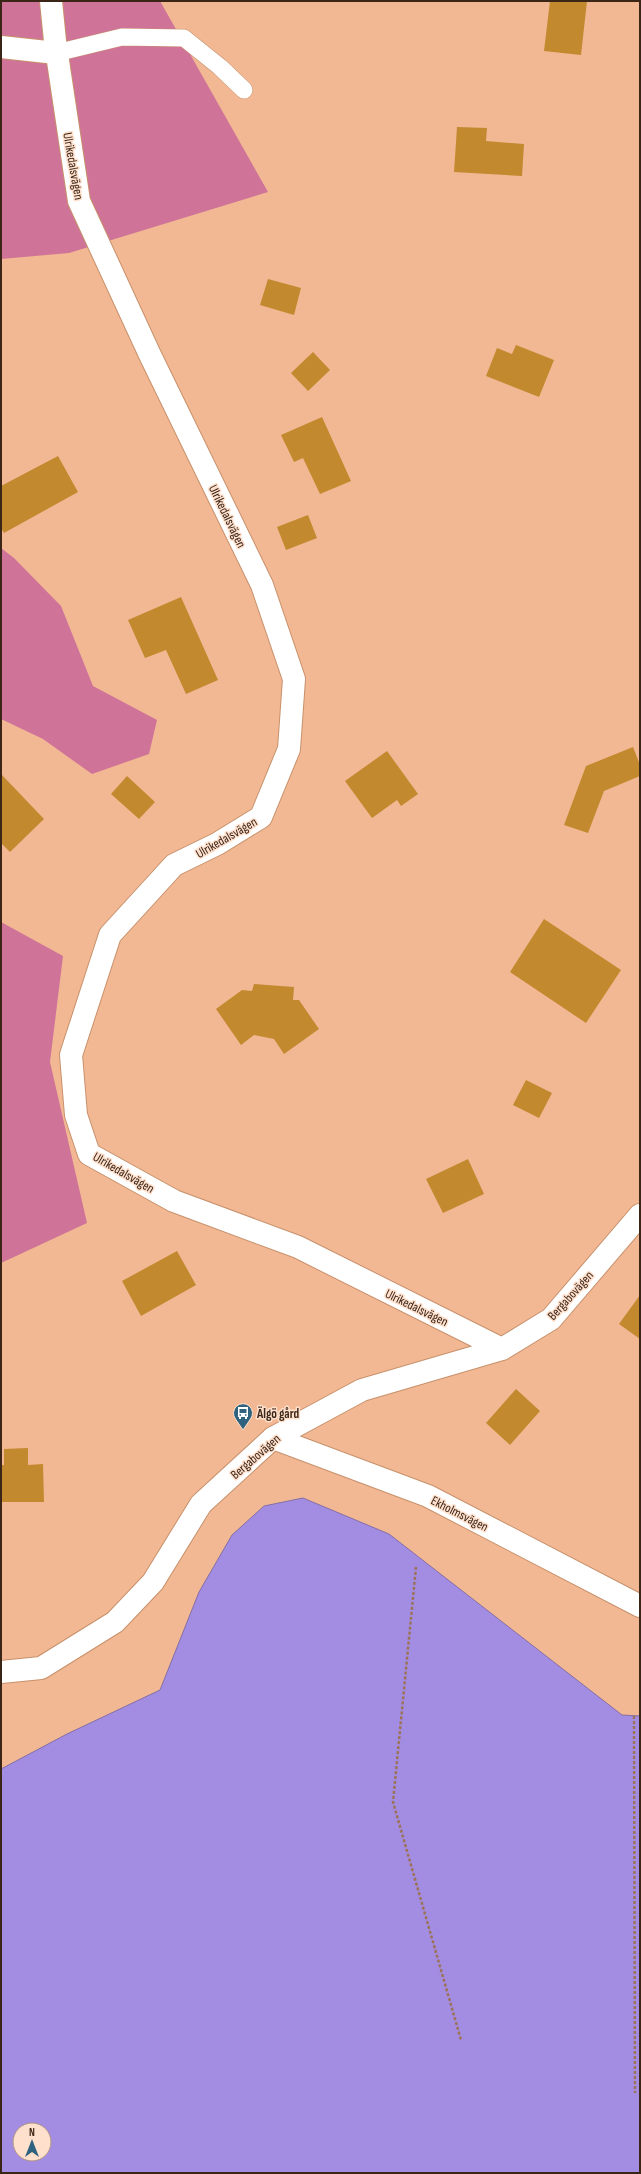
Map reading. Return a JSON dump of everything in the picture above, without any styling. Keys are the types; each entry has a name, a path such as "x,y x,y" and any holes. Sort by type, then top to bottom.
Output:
{"street":[{"name":"Ulrikedalsvägen","path":"51,1 56,53 78,201 150,355 262,585 294,679 289,749 261,817 217,844 174,865 110,935 71,1055 76,1115 89,1154 174,1201 298,1247 502,1349"},
{"path":"1,47 56,53"},
{"name":"Bergabovägen","path":"1,1672 41,1668 115,1622 153,1582 201,1504 273,1438 362,1390 502,1349 551,1319 640,1214"},
{"name":"Ekholmsvägen","path":"273,1438 428,1496 640,1606"}],"lane":[{"path":"56,53 122,37 184,38 220,67 244,90"}],"path":[{"path":"416,1567 393,1802 461,2040"},
{"path":"634,1716 636,2093"}],"shaded area":[{"path":"1,1 160,1 268,192 69,253 1,259"},
{"path":"1,548 14,558 61,606 93,686 157,720 149,754 92,774 43,739 1,719"},
{"path":"1,922 63,956 50,1062 87,1223 1,1263"},
{"path":"303,1498 389,1534 622,1715 640,1716 640,2173 1,2173 1,1769 67,1734 160,1690 199,1592 232,1535 264,1506"}],"building":[{"path":"550,1 587,1 581,55 544,51"},
{"path":"457,127 487,128 486,141 524,144 522,176 454,172"},
{"path":"268,279 301,288 294,315 260,305"},
{"path":"516,345 554,360 539,397 486,376 497,348 512,354"},
{"path":"313,352 330,370 308,391 291,373"},
{"path":"322,417 351,481 320,494 303,458 294,462 281,435"},
{"path":"58,456 78,492 4,533 1,528 1,486"},
{"path":"308,515 317,538 286,550 277,527"},
{"path":"181,597 218,680 186,694 166,650 145,658 128,620"},
{"path":"633,747 640,765 640,776 604,791 588,833 564,825 586,766"},
{"path":"387,751 418,794 401,806 397,800 372,818 345,781"},
{"path":"2,775 44,819 10,852 1,843"},
{"path":"127,776 155,802 139,819 111,794"},
{"path":"544,919 621,970 586,1023 510,972"},
{"path":"254,984 294,987 293,1000 299,1000 319,1029 284,1054 274,1039 254,1035 241,1045 216,1009 242,990 252,991"},
{"path":"526,1080 552,1093 539,1118 513,1105"},
{"path":"468,1159 484,1194 443,1213 426,1179"},
{"path":"177,1251 196,1285 141,1316 122,1281"},
{"path":"640,1295 640,1339 619,1324"},
{"path":"516,1389 540,1411 510,1445 486,1423"},
{"path":"28,1448 28,1465 43,1464 44,1502 1,1502 1,1465 4,1465 4,1449"}],"place":[{"name":"Älgö gård","path":"243,1430"}]}
